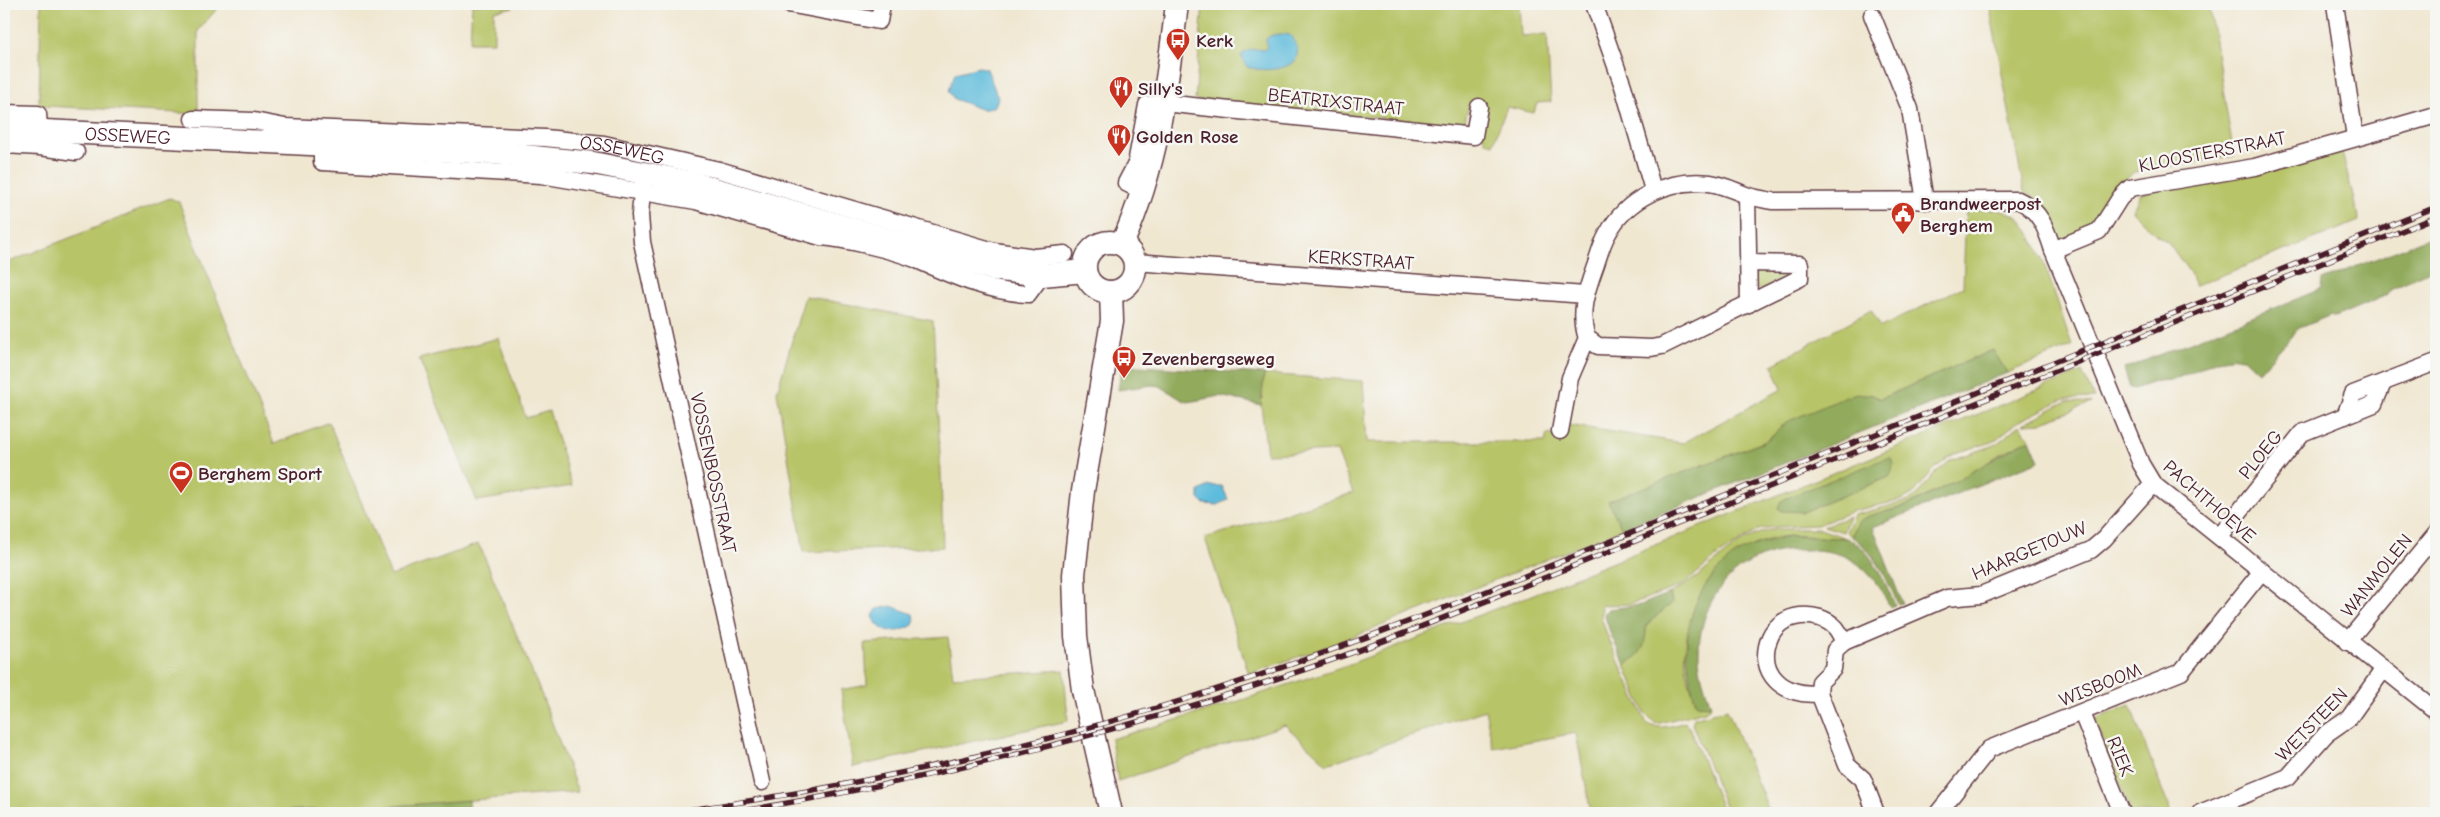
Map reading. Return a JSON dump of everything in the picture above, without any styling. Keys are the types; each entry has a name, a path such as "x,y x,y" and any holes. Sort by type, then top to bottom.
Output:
{"street":[{"path":"788,4 844,9 879,21 882,4"},
{"path":"1122,244 1149,172 1164,103 1177,4"},
{"path":"1594,4 1623,86 1653,190"},
{"path":"2335,4 2355,137"},
{"path":"1872,15 1910,109 1925,201"},
{"name":"BEATRIXSTRAAT","path":"1164,103 1474,136 1480,107"},
{"path":"4,113 38,114 40,139"},
{"name":"KLOOSTERSTRAAT","path":"2053,250 2099,230 2120,198 2130,188 2255,167 2436,115"},
{"name":"OSSEWEG","path":"193,119 215,130 322,153 427,159 550,158 643,182 696,202 822,237 848,241 914,259 940,272 1013,293 1028,294 1042,276"},
{"name":"OSSEWEG","path":"4,145 40,139 215,130 254,121 285,127 545,138 604,144 719,170 1016,265 1042,276 1085,271"},
{"name":"OSSEWEG","path":"4,129 76,152"},
{"name":"OSSEWEG","path":"643,182 718,190 983,266 1016,265 1035,257 1065,254"},
{"name":"VOSSENBOSSTRAAT","path":"643,182 642,242 762,782"},
{"path":"1748,263 1800,264 1800,278 1662,346 1651,348 1598,346 1588,338 1583,324 1585,295 1606,236 1614,223 1637,201 1653,190 1679,184 1708,183 1731,187 1747,196 1772,201 2018,200 2029,205 2043,220 2053,250"},
{"path":"1747,196 1749,304"},
{"path":"1114,242 1122,244 1130,252 1135,262 1135,273 1130,282 1122,289 1111,292 1104,292 1093,285 1085,271 1087,257 1098,245 1114,242"},
{"name":"PACHTHOEVE","path":"2053,250 2141,464 2153,484 2436,711"},
{"name":"KERKSTRAAT","path":"1135,262 1585,295"},
{"path":"1111,292 1112,321 1083,491 1074,575 1076,636 1083,690 1112,813"},
{"path":"1560,431 1570,378 1588,338"},
{"name":"PLOEG","path":"2220,536 2302,434 2345,416 2353,394 2436,362"},
{"name":"HAARGETOUW","path":"1844,642 1947,598 1981,595 2090,550 2104,539 2153,484"},
{"name":"WANMOLEN","path":"2348,642 2436,534"},
{"name":"WISBOOM","path":"1938,813 1990,749 2181,672 2262,572"},
{"path":"1819,693 1807,695 1795,693 1784,688 1775,680 1768,666 1766,651 1771,636 1780,624 1794,617 1809,615 1824,619 1836,628 1844,642 1835,650 1833,668 1820,682 1819,693 1847,765 1863,779 1876,813"},
{"name":"WETSTEEN","path":"2200,813 2288,777 2326,734 2349,718 2383,670"},
{"name":"RIEK","path":"2082,713 2122,813"}],"green space":[{"path":"41,4 221,4 198,31 198,114 45,106 39,104"},
{"path":"472,4 511,4 513,7 494,11 494,42 470,42"},
{"path":"1203,4 1519,4 1521,36 1547,34 1551,102 1537,103 1534,113 1507,107 1493,144 1486,142 1481,132 1485,107 1468,107 1464,126 1195,100"},
{"path":"1989,4 2209,4 2234,156 2134,172 2117,188 2102,222 2060,251 2035,198 2024,192"},
{"path":"2341,147 2359,221 2195,286 2190,273 2168,242 2155,234 2132,211 2140,194"},
{"name":"Berghem Sport","path":"170,198 179,202 274,444 329,422 391,576 478,544 542,696 578,792 369,808 217,813 4,813 4,264"},
{"path":"1966,208 1998,210 2010,213 2023,223 2040,255 2072,346 2007,373 1993,350 1880,399 1873,395 1786,422 1764,442 1609,501 1622,529 1343,641 1249,674 1205,538 1353,493 1337,451 1267,454 1261,405 1264,374 1363,381 1367,442 1545,442 1547,434 1559,437 1562,424 1683,443 1782,389 1772,365 1871,310 1881,327 1963,287"},
{"path":"2436,235 2436,268 2392,288 2387,295 2335,317 2331,315 2299,328 2259,372 2244,358 2234,357 2218,360 2173,380 2157,381 2134,389 2130,388 2124,369 2321,289 2322,280"},
{"path":"1757,267 1792,270 1791,274 1761,290 1754,285"},
{"path":"805,296 933,321 943,547 804,552 777,392"},
{"path":"498,338 526,418 549,411 572,486 477,501 419,359"},
{"path":"1993,350 2007,373 1622,529 1608,501 1764,442 1786,422 1856,393 1873,395 1880,399"},
{"path":"1122,365 1264,374 1261,405 1220,396 1188,402 1160,386 1152,385 1118,390"},
{"path":"2082,372 2094,398 2064,399 2016,423 1993,442 1955,453 1934,469 1914,493 1902,500 1853,511 1818,525 1772,527 1758,530 1716,557 1683,585 1631,604 1602,605 1601,617 1607,635 1647,724 1661,727 1685,722 1689,727 1724,813 1591,813 1576,733 1493,748 1485,710 1327,764 1285,725 1118,781 1111,739 1227,705 1347,665 1524,598","holes":["1889,477 1803,512 1781,501 1829,482"]},
{"path":"2067,401 2091,403 2041,423 2023,424"},
{"path":"2020,425 2030,439 1997,456 1977,470 1909,505 1864,518 1851,536 1846,532 1854,515 1909,501 1917,495 1934,474 1951,460 1995,445"},
{"path":"2030,439 2039,461 1873,527 1902,603 1898,604 1874,558 1851,536 1859,521 1871,515 1911,504"},
{"path":"1891,458 1893,463 1889,477 1803,512 1781,511 1778,508 1781,501 1789,497"},
{"path":"1849,517 1843,532 1824,526"},
{"path":"1775,529 1820,529 1846,538 1789,536 1765,541 1744,551 1725,564 1710,581 1698,601 1690,622 1686,645 1686,669 1697,705 1711,706 1705,711 1656,724 1644,712 1625,665 1639,653 1644,644 1646,625 1672,603 1670,593 1684,586 1746,540 1760,533"},
{"path":"1789,536 1844,538 1853,541 1861,547 1876,566 1895,605 1890,607 1879,587 1864,569 1847,557 1836,553 1814,550 1786,551 1765,556 1747,564 1731,576 1718,591 1708,609 1702,629 1699,658 1702,679 1711,706 1697,705 1687,662 1687,640 1691,619 1708,581 1723,565 1747,548"},
{"path":"1670,593 1672,603 1646,625 1644,644 1640,653 1625,665 1611,635 1604,613 1608,609 1641,605"},
{"path":"948,637 953,677 1064,670 1068,721 853,767 841,690 867,685 865,643"},
{"path":"2130,705 2171,813 2131,813 2095,719"},
{"path":"1727,709 1770,813 1728,813 1692,724 1694,718"},
{"path":"469,800 470,813 217,813 369,808"}],"water":[{"path":"1272,35 1290,35 1296,46 1297,55 1293,61 1277,69 1267,70 1247,67 1241,55 1246,51 1264,50 1267,47 1266,39"},
{"path":"979,67 987,69 998,98 995,106 983,110 954,99 949,91 955,73"},
{"path":"1209,486 1222,486 1228,499 1218,505 1204,504 1199,499 1199,491"},
{"path":"891,606 913,614 915,620 913,625 896,631 885,630 880,627 873,616 877,609"}],"railway":[{"path":"667,813 811,790 955,761 1026,744 1167,705 1302,661 1562,561 2436,207"},
{"path":"729,813 869,788 1007,757 1143,720 1310,668 1524,586 2436,217"}],"place":[{"name":"Kerk","path":"1178,61"},
{"name":"Silly's","path":"1121,109"},
{"name":"Golden Rose","path":"1119,157"},
{"name":"Brandweerpost Berghem","path":"1903,235"},
{"name":"Zevenbergseweg","path":"1124,379"},
{"name":"Berghem Sport","path":"181,494"}]}
